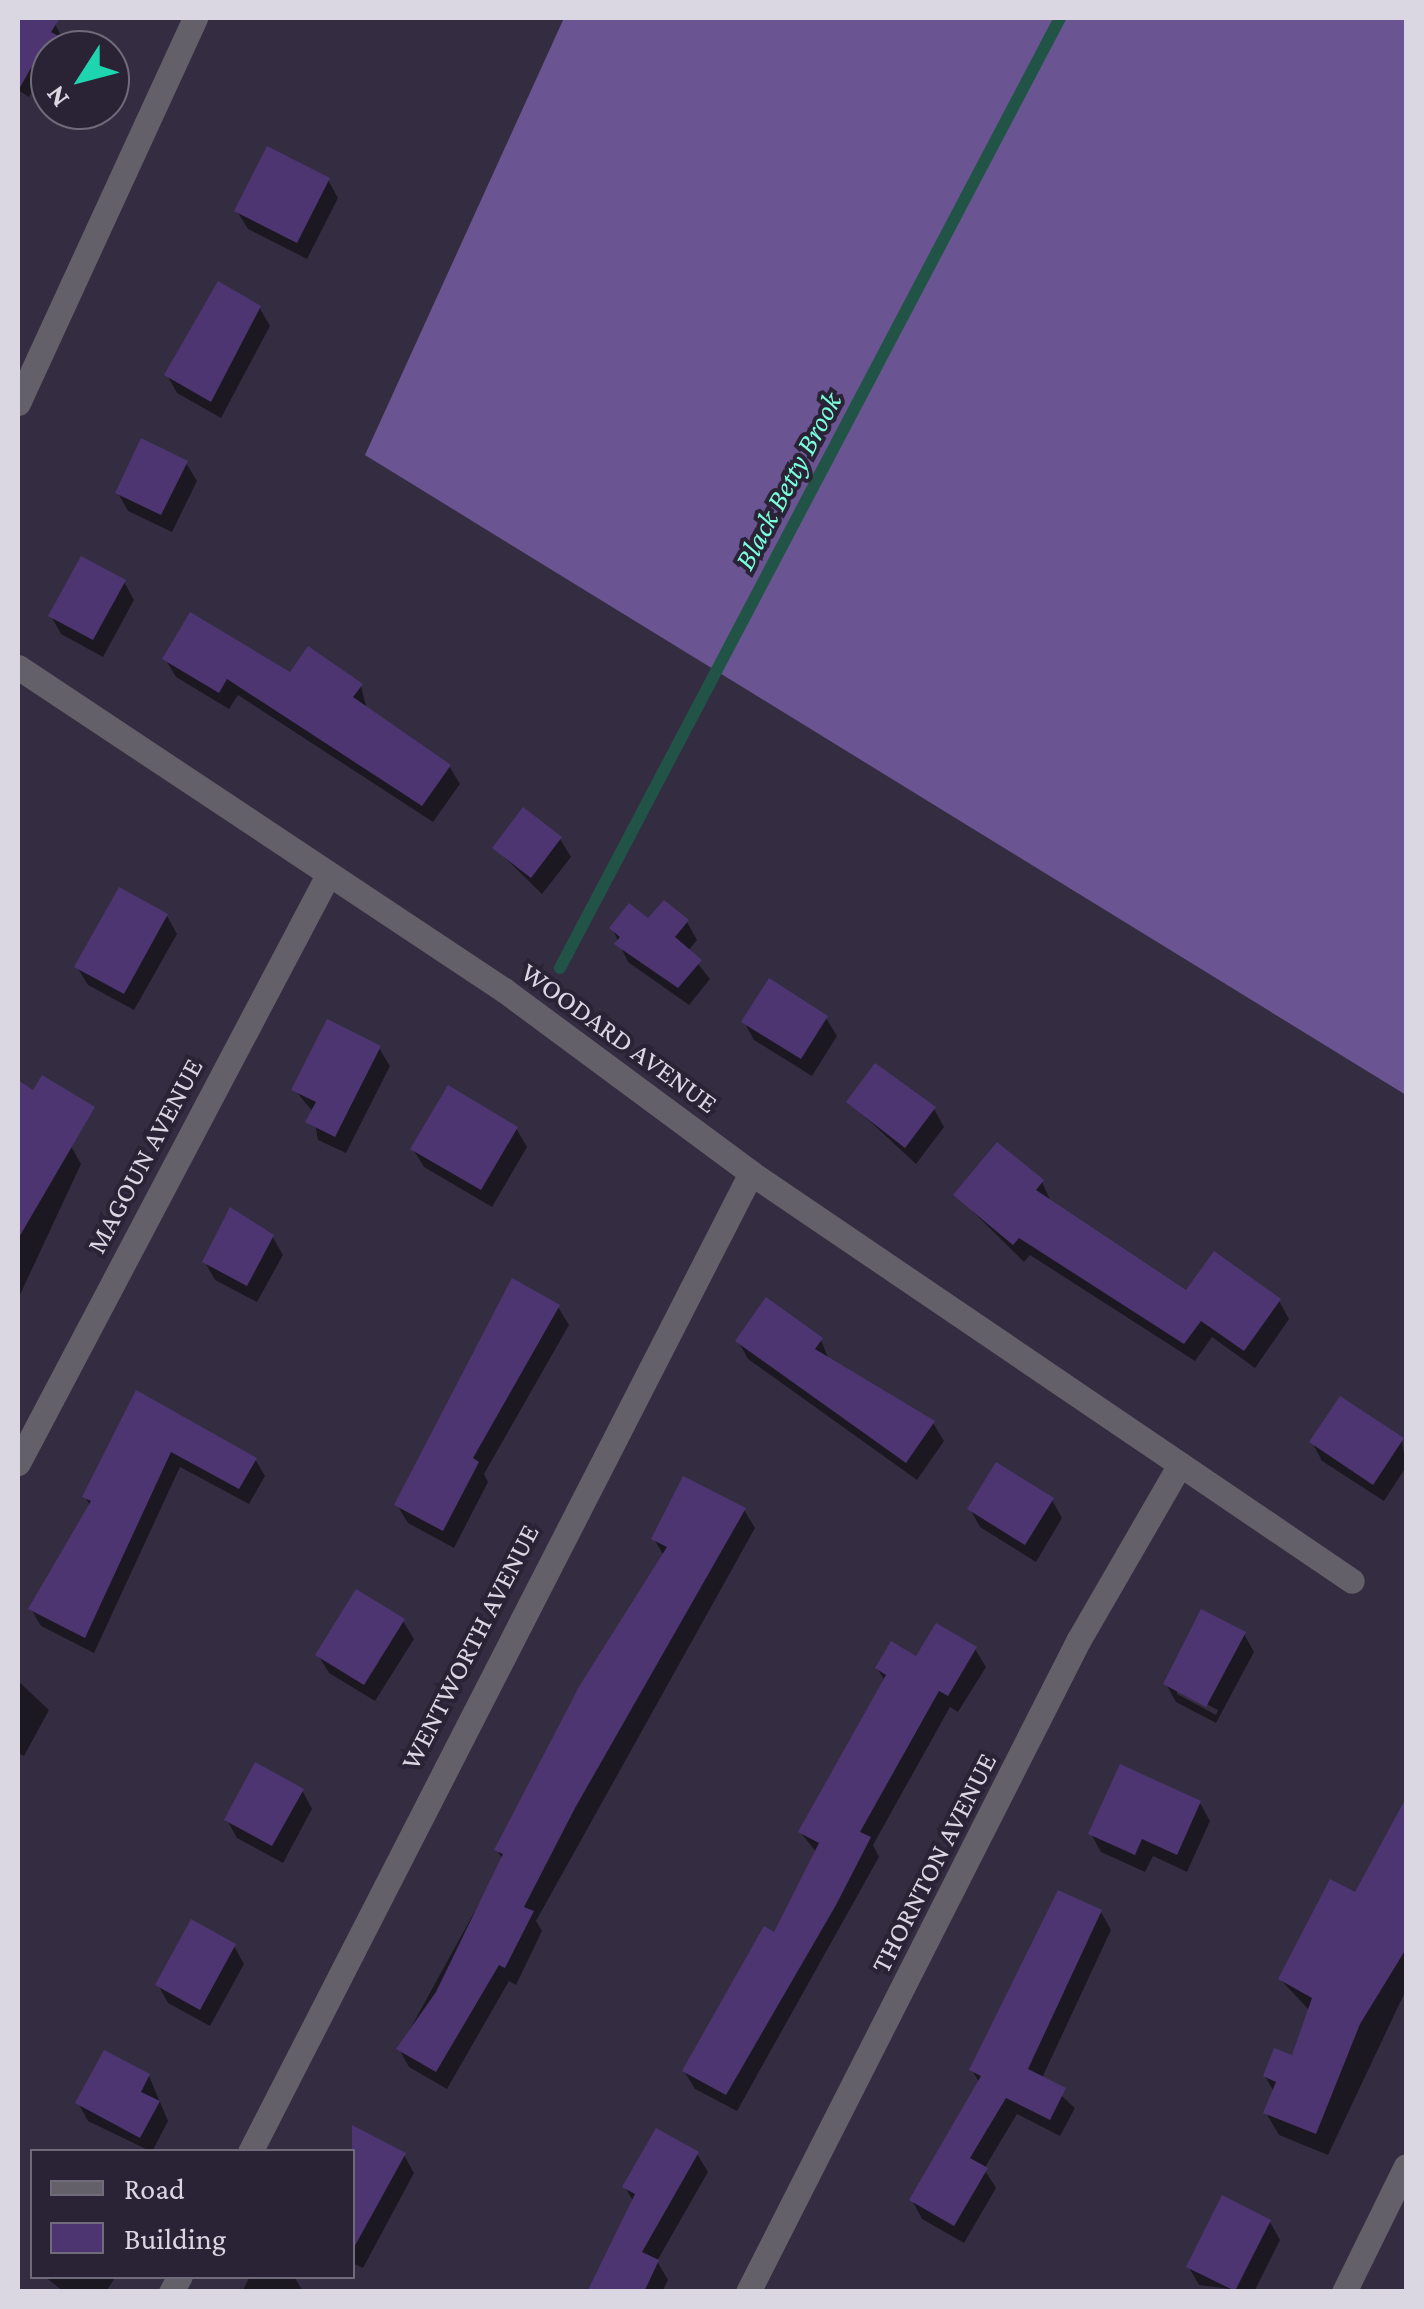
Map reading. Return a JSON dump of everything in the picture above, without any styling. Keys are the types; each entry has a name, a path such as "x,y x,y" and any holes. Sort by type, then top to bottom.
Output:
{"street":[{"path":"18,403 195,18"},
{"name":"WOODARD AVENUE","path":"18,667 327,877 504,990 751,1173 1352,1581"},
{"name":"MAGOUN AVENUE","path":"18,1464 327,877"},
{"name":"WENTWORTH AVENUE","path":"252,2149 751,1173"},
{"name":"THORNTON AVENUE","path":"748,2292 1078,1641 1180,1464"},
{"path":"1344,2292 1406,2166"}],"shaded area":[{"path":"564,18 1406,18 1406,1095 365,455"}],"building":[{"path":"18,18 60,18 52,30 30,30 30,70 18,91"},
{"path":"267,146 330,178 297,243 234,211"},
{"path":"218,281 261,306 211,402 164,375"},
{"path":"141,438 188,461 161,515 115,493"},
{"path":"81,556 126,580 93,640 48,616"},
{"path":"190,612 290,672 308,646 363,684 353,697 451,765 422,806 227,679 219,693 162,659"},
{"path":"523,807 562,837 531,878 492,848"},
{"path":"119,887 168,914 124,994 74,967"},
{"path":"664,900 689,920 675,937 702,960 678,988 614,944 620,937 609,928 629,903 648,918"},
{"path":"769,978 828,1016 801,1059 741,1022"},
{"path":"327,1019 381,1046 335,1137 305,1122 316,1102 291,1090"},
{"path":"875,1063 936,1107 905,1148 846,1102"},
{"path":"42,1075 95,1107 18,1239 18,1080 33,1090"},
{"path":"448,1085 518,1127 481,1190 410,1149"},
{"path":"997,1142 1044,1180 1036,1190 1186,1290 1214,1251 1281,1299 1244,1351 1201,1321 1184,1344 1019,1238 1013,1245 953,1195"},
{"path":"230,1207 274,1235 247,1286 202,1262"},
{"path":"512,1278 560,1305 473,1458 479,1462 443,1531 394,1505"},
{"path":"766,1297 823,1338 815,1349 935,1421 906,1463 735,1341"},
{"path":"136,1390 257,1458 239,1489 171,1452 85,1638 28,1609 91,1501 82,1497"},
{"path":"1340,1396 1404,1438 1373,1485 1309,1442"},
{"path":"996,1462 1054,1498 1025,1545 967,1509"},
{"path":"683,1476 746,1508 575,1808 524,1907 534,1911 505,1968 499,1965 436,2072 396,2049 436,1992 503,1854 494,1850 580,1685 667,1547 651,1539"},
{"path":"356,1589 405,1619 364,1685 315,1655"},
{"path":"1201,1609 1246,1632 1206,1707 1163,1684"},
{"path":"936,1623 977,1647 948,1696 939,1691 860,1832 871,1837 726,2095 682,2071 764,1926 774,1932 819,1843 798,1832 886,1675 875,1668 891,1641 916,1656"},
{"path":"255,1762 304,1789 272,1846 224,1820"},
{"path":"1120,1764 1201,1801 1177,1855 1142,1839 1135,1855 1088,1834"},
{"path":"1406,1798 1406,1949 1360,2024 1316,2134 1263,2113 1276,2082 1263,2076 1274,2048 1292,2055 1312,1998 1278,1979 1330,1879 1355,1892"},
{"path":"1058,1890 1102,1910 1028,2069 1066,2088 1050,2120 1006,2098 970,2158 988,2168 954,2226 909,2200 981,2076 969,2070"},
{"path":"191,1919 236,1944 200,2010 155,1985"},
{"path":"104,2050 150,2074 141,2092 160,2101 140,2138 75,2103"},
{"path":"352,2125 406,2153 355,2246 355,2149"},
{"path":"656,2128 699,2152 642,2252 659,2260 644,2292 587,2292 635,2194 622,2187"},
{"path":"1222,2195 1271,2220 1235,2291 1186,2267"}],"waterway":[{"name":"Black Betty Brook","path":"560,968 1060,18"}]}
